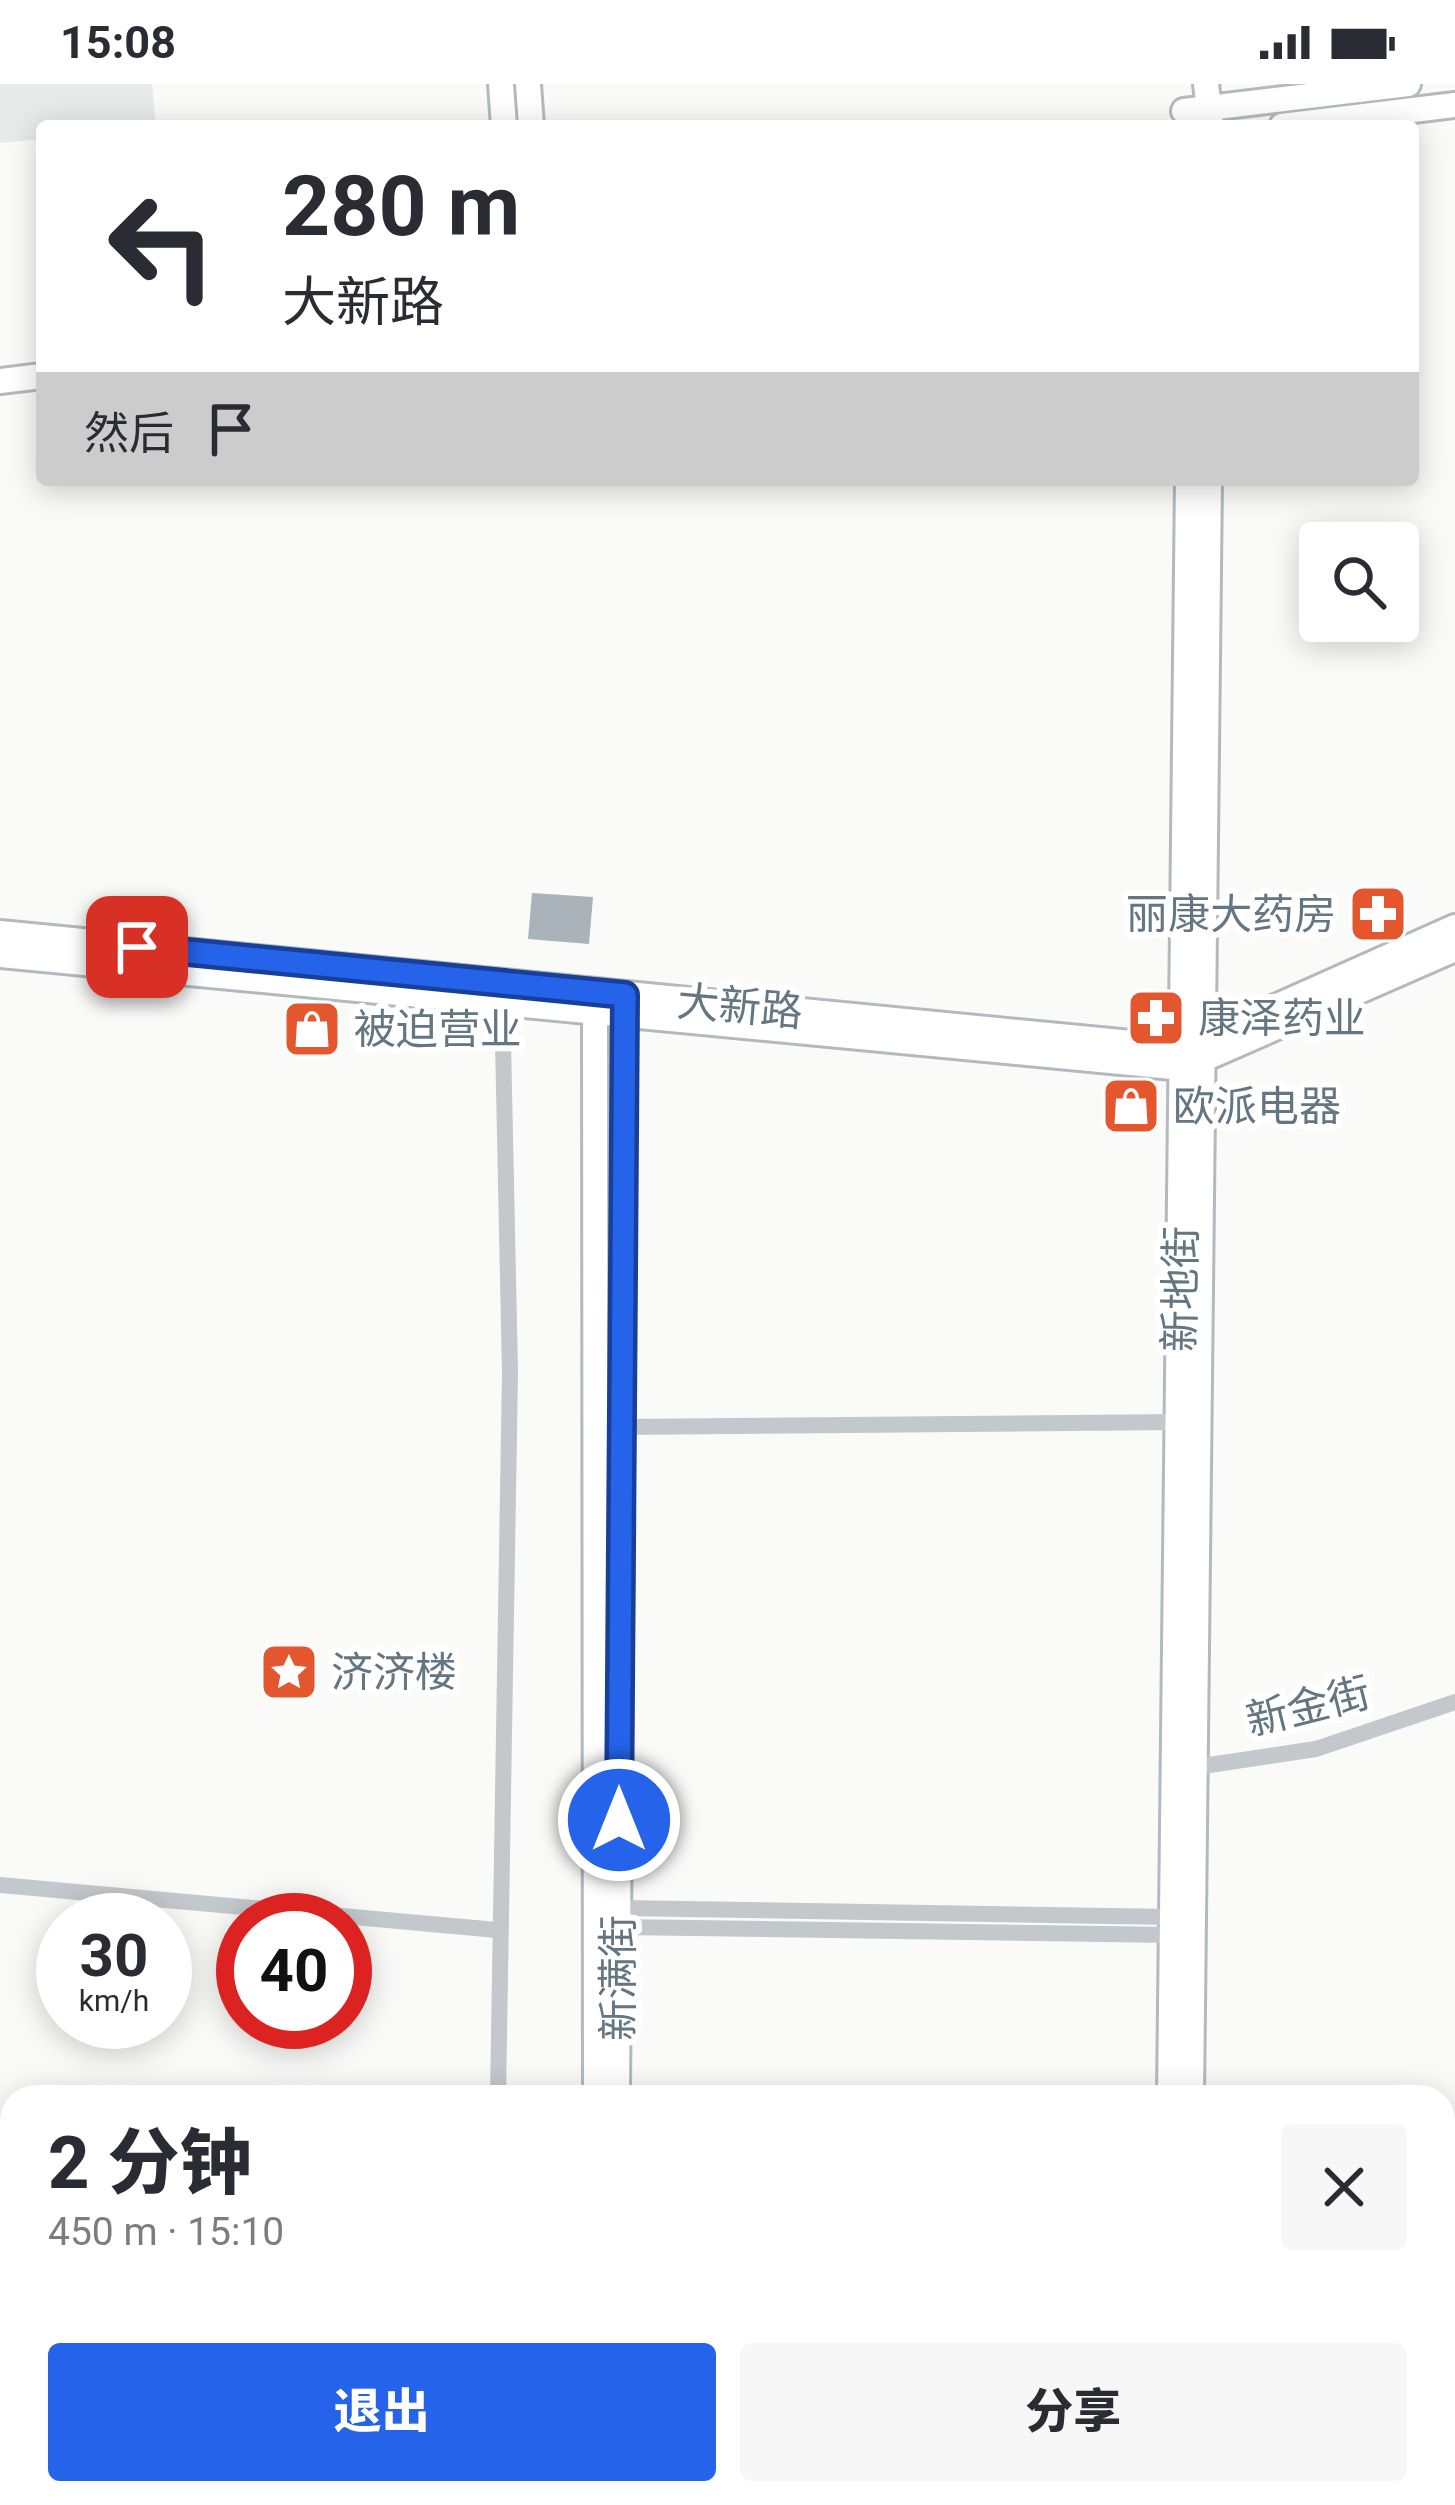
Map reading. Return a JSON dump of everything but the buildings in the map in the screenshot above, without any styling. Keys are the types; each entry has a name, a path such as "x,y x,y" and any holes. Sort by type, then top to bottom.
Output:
{"street":[{"path":"501,84 504,120"},
{"path":"528,84 531,120"},
{"path":"1180,84 1184,118 1408,84"},
{"path":"1206,84 1210,120"},
{"path":"1331,120 1455,105"},
{"path":"0,380 36,377"},
{"name":"新地街","path":"1170,2085 1188,486"},
{"name":"新地街","path":"1191,2085 1209,486"},
{"name":"大新路","path":"0,933 625,995 1183,1058 1455,927"},
{"name":"大新路","path":"0,955 596,1012 1183,1058 1455,949"},
{"path":"498,2085 510,1372 502,984"},
{"name":"新满街","path":"617,2085 617,1426 625,995"},
{"name":"新满街","path":"596,1012 596,2085"},
{"path":"617,1426 1179,1422"},
{"name":"新金街","path":"1175,1770 1316,1749 1455,1702"},
{"path":"0,1885 497,1930"},
{"path":"619,1917 1173,1926"}],"shaded area":[{"path":"0,84 152,84 155,120 36,120 36,140 0,143"}],"place":[{"name":"丽康大药房","path":"1378,914"},
{"name":"康泽药业","path":"1156,1018"},
{"name":"被迫营业","path":"312,1029"},
{"name":"欧派电器","path":"1131,1106"},
{"name":"济济楼","path":"289,1672"}],"route":[{"path":"137,947 625,995 617,1426 619,1820"}]}
